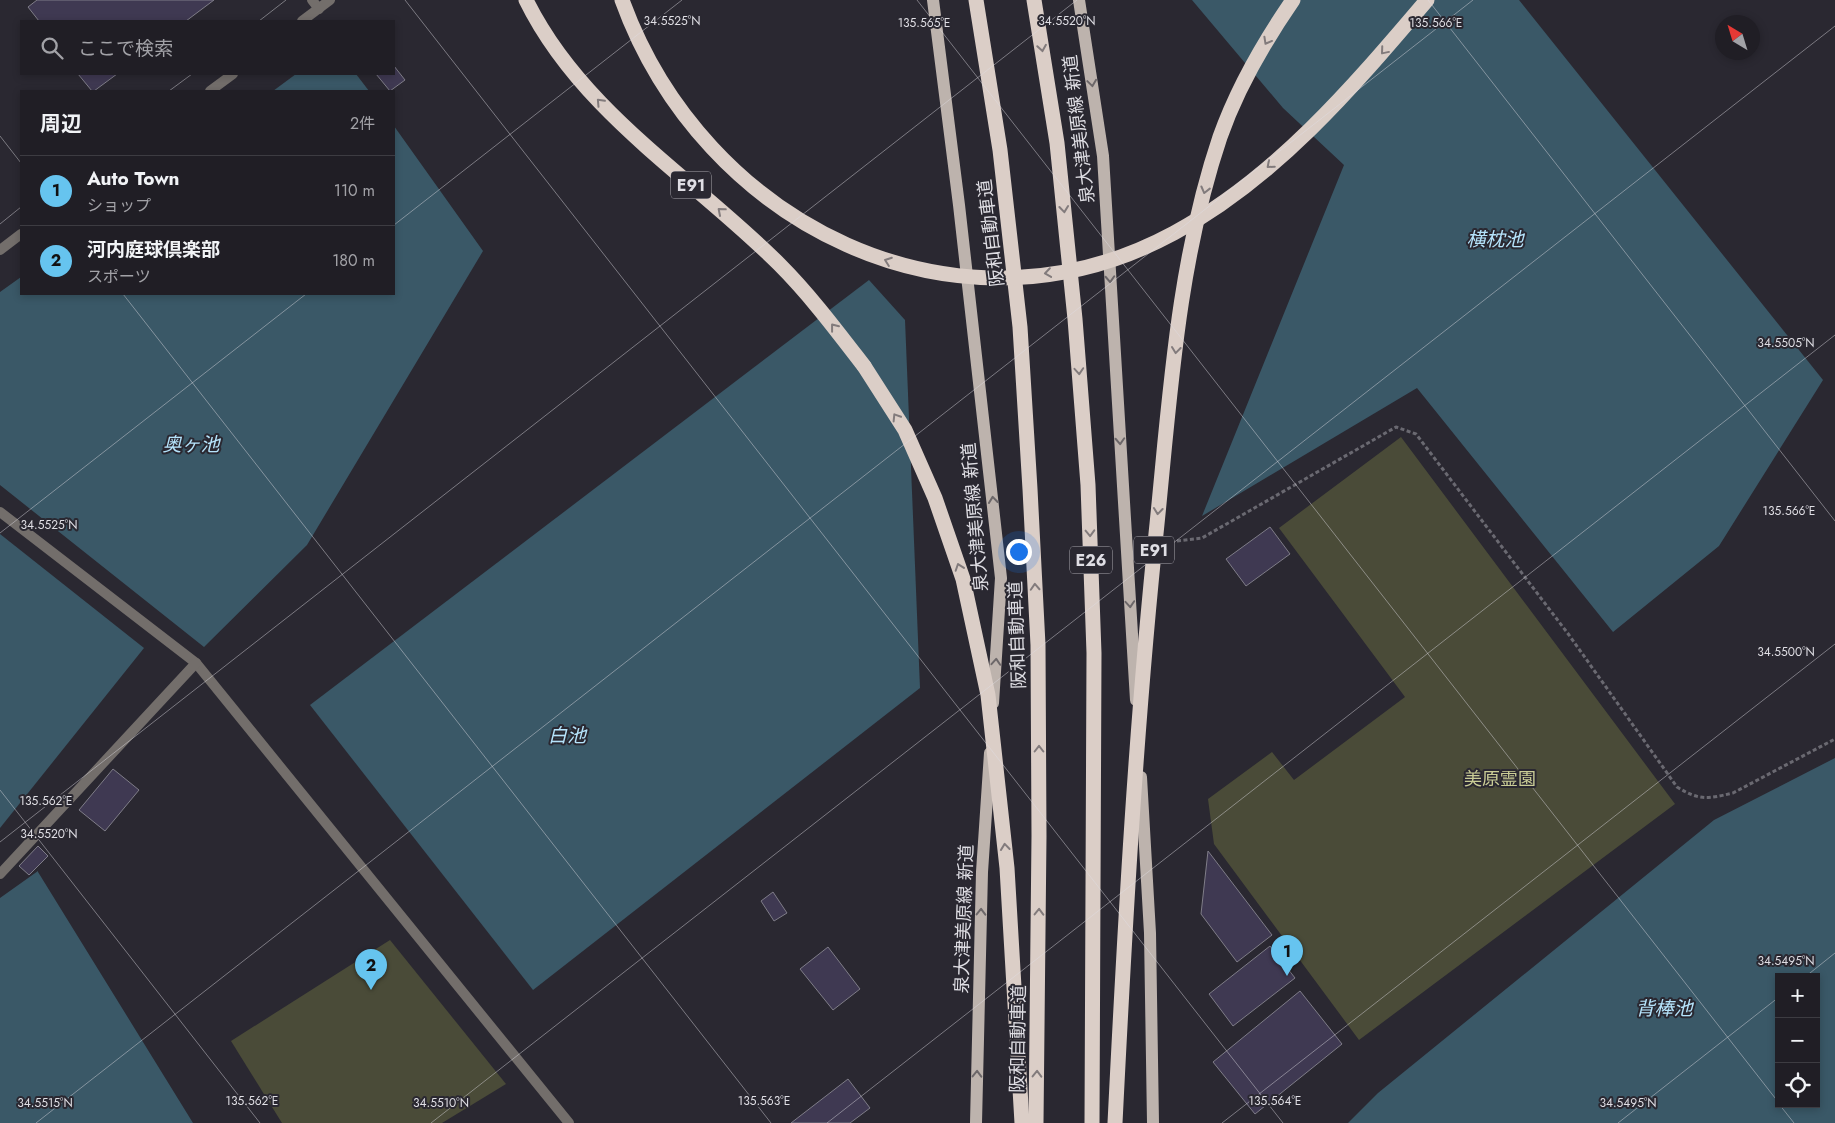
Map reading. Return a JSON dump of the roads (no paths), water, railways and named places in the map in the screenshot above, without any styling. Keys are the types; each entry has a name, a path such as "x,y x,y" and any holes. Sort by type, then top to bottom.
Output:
{"highway":[{"name":"E91","path":"526,0 537,24 569,69 616,118 779,264 822,312 864,366 905,430 935,498 963,579 988,695 1007,868 1022,1123"},
{"name":"E91","path":"622,0 650,65 674,103 703,139 730,166 774,203 819,232 861,251 905,267 952,276 998,278 1048,274 1097,264 1144,247 1174,233 1204,215 1250,182 1330,111 1362,77 1427,0"},
{"name":"阪和自動車道","path":"976,0 1000,150 1020,327 1030,489 1038,655 1039,836 1036,1123"},
{"name":"E26","path":"1034,0 1057,143 1074,309 1088,485 1094,653 1092,1123"},
{"name":"E91","path":"1115,1123 1129,851 1145,632 1167,421 1189,257 1221,135 1244,82 1274,27 1293,0"}],"main road":[{"name":"泉大津美原線 新道","path":"933,0 959,205 1001,578 982,872 976,1123"},
{"name":"泉大津美原線 新道","path":"1079,0 1103,156 1150,933 1153,1123"}],"street":[{"path":"303,20 316,4 330,0"},
{"path":"211,90 232,75"},
{"path":"0,250 20,235"},
{"path":"0,512 196,663 569,1123"},
{"path":"0,874 196,663"}],"water":[{"name":"横枕池","path":"1192,0 1519,0 1823,380 1719,546 1613,632 1417,388 1202,516 1344,165 1283,108"},
{"path":"295,75 357,75 368,90 274,90"},
{"name":"奥ヶ池","path":"395,127 483,251 307,545 204,647 0,485 0,292 20,278 20,295 395,295"},
{"name":"白池","path":"869,280 905,320 920,688 533,990 310,705"},
{"path":"0,534 144,648 0,828"},
{"name":"背棒池","path":"1835,758 1835,1123 1348,1123 1378,1093 1714,820"},
{"path":"38,871 193,1123 0,1123 0,898"}],"place":[{"name":"Auto Town","path":"1287,976"},
{"name":"河内庭球倶楽部","path":"371,990"}],"park label":[{"name":"美原霊園","path":"1500,779"}]}
